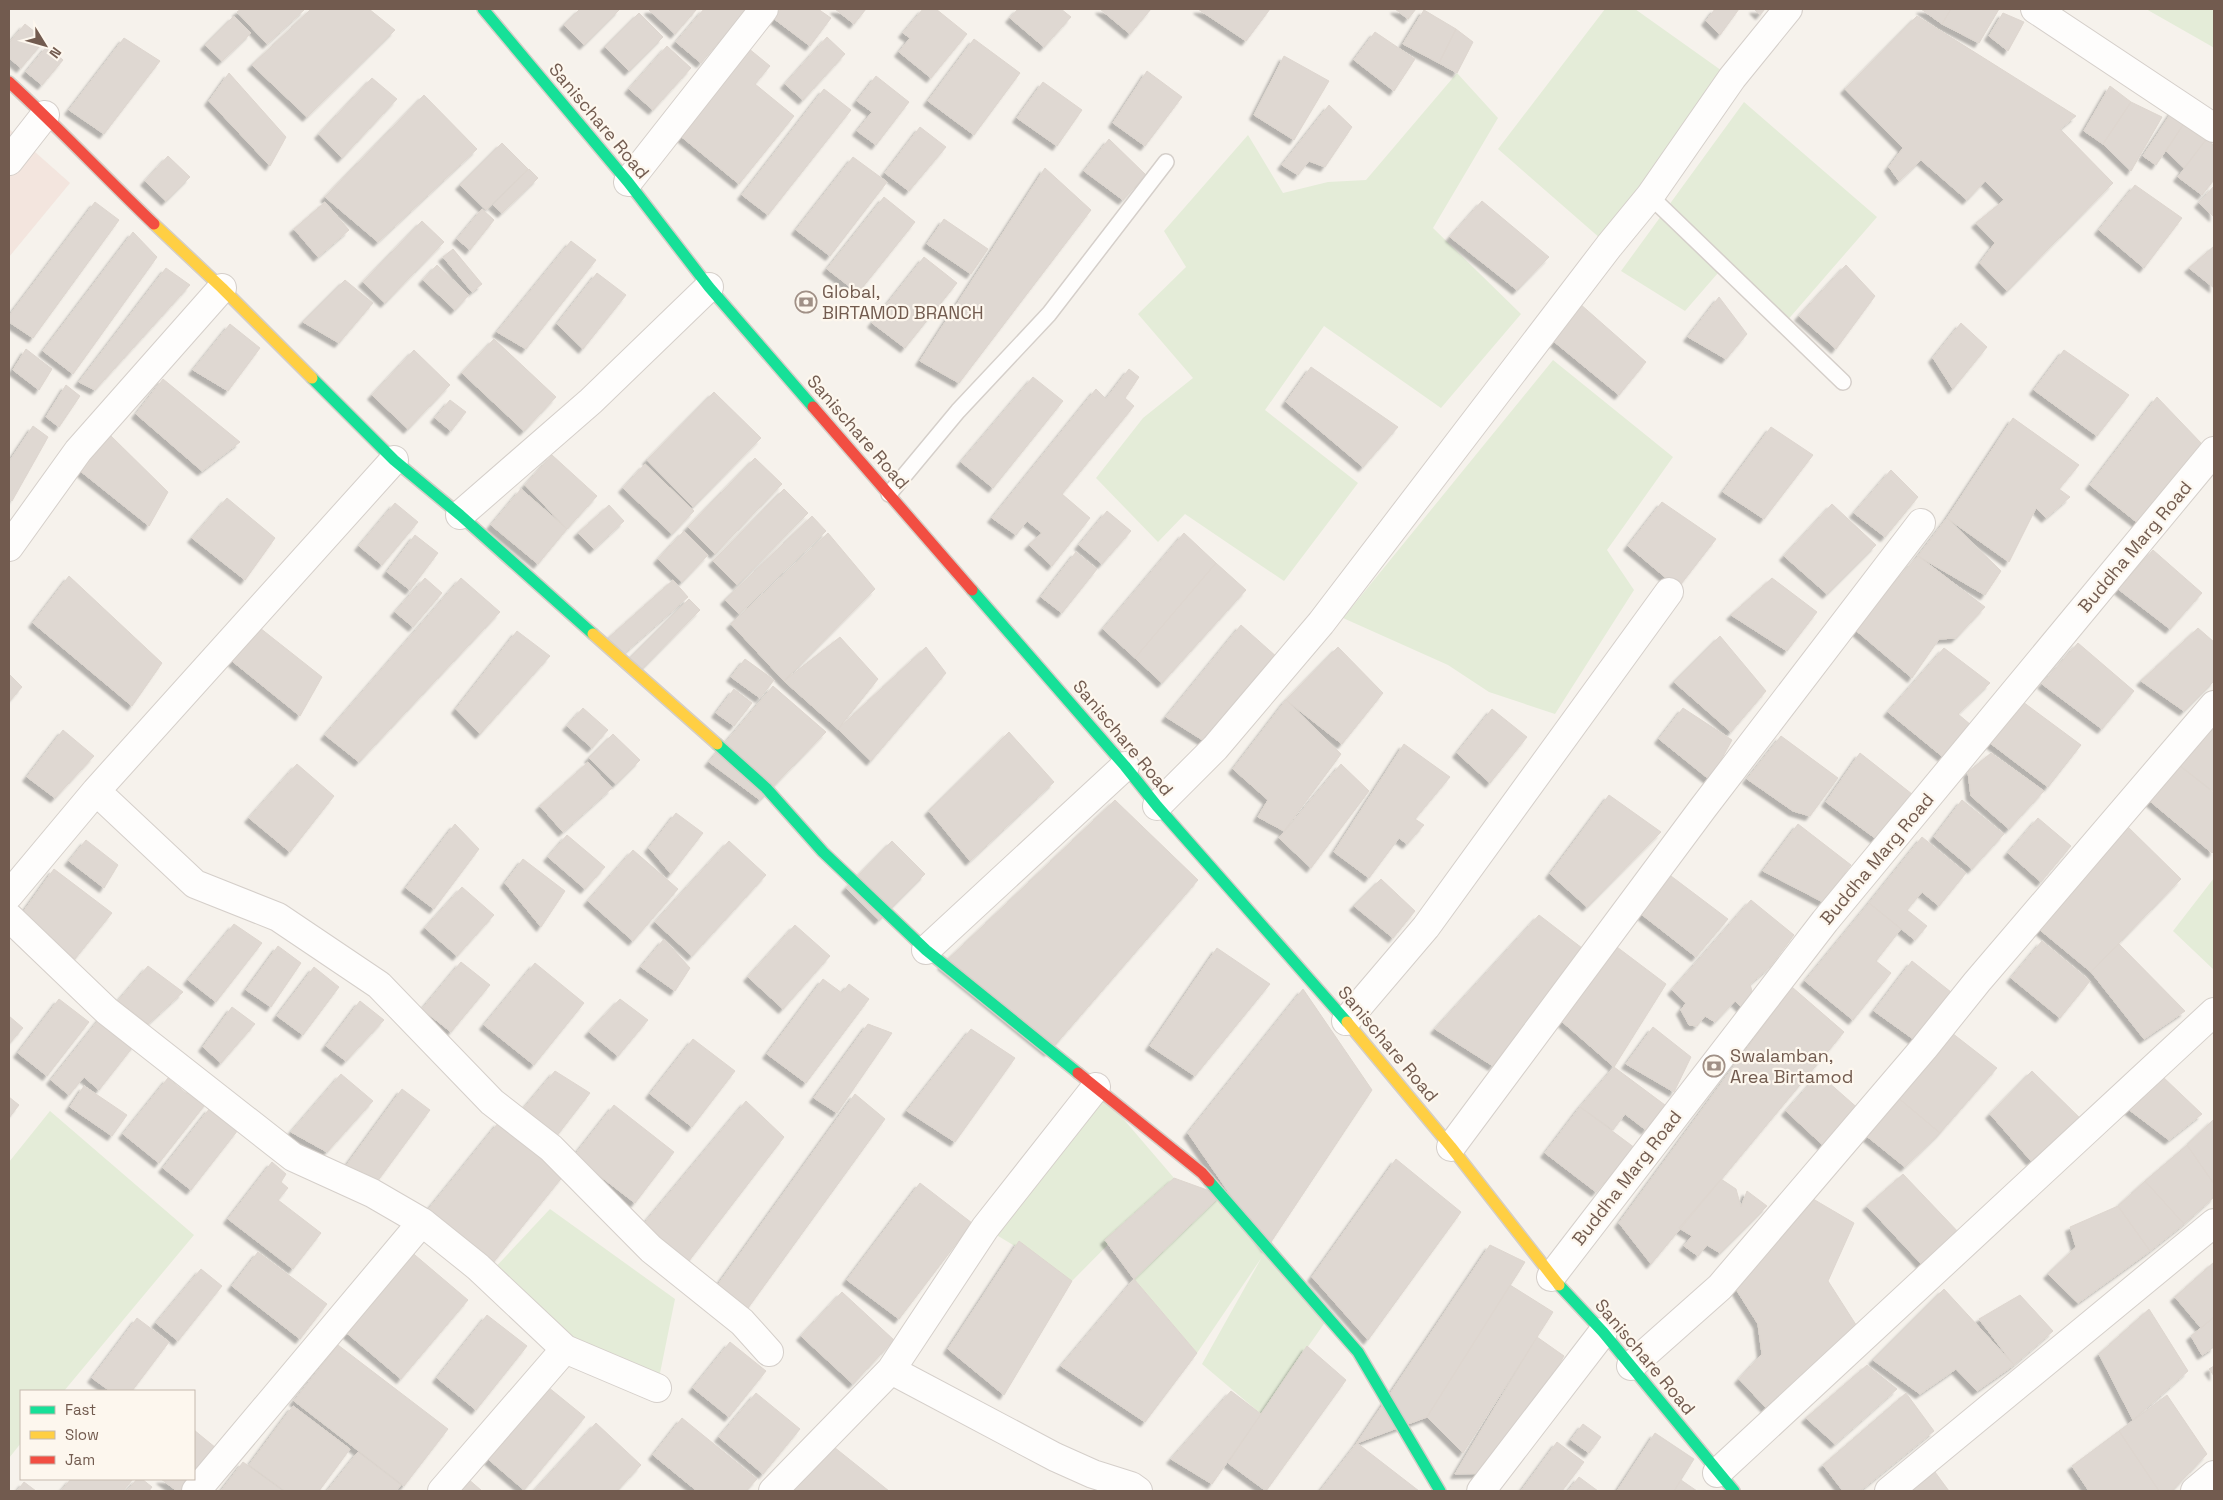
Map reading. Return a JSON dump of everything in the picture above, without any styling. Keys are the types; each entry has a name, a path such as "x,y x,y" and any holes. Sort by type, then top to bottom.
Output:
{"street":[{"name":"Sanischare Road","path":"483,9 628,182 709,287 1125,766 1157,806 1346,1021 1451,1147 1551,1276 1603,1332 1726,1482"},
{"path":"628,182 764,9"},
{"path":"1157,806 1215,748 1321,624 1609,246 1650,196 1732,78 1788,9"},
{"path":"2035,9 2214,128"},
{"path":"9,82 45,115 98,171 222,288 394,460 460,515 766,788 823,852 926,950 1202,1173 1358,1352 1440,1491"},
{"path":"9,161 45,115"},
{"path":"460,515 591,401 709,287"},
{"path":"9,547 78,451 222,288"},
{"name":"Buddha Marg Road","path":"1551,1276 1825,921 2214,451"},
{"path":"9,895 96,791 394,460"},
{"path":"1451,1147 1703,808 1921,523"},
{"path":"1346,1021 1426,927 1669,592"},
{"path":"1631,1366 1720,1287 1924,1048 1976,982 2214,705"},
{"path":"926,950 1125,766"},
{"path":"96,791 196,884 278,917 379,985 492,1102 551,1148 651,1248 742,1322 769,1352"},
{"path":"9,917 107,1011 293,1157 372,1193 422,1222 478,1267 564,1349 656,1388"},
{"path":"1726,1482 2214,1012"},
{"path":"773,1491 891,1370 985,1228 1096,1088"},
{"path":"196,1491 422,1222"},
{"path":"1889,1491 2214,1223"},
{"path":"1481,1491 1603,1332"},
{"path":"442,1491 564,1349"},
{"path":"891,1370 1055,1458 1093,1474 1131,1486 1138,1491"},
{"path":"2195,1491 2214,1475"}],"lane":[{"path":"889,494 958,411 1049,314 1166,162"},
{"path":"1650,196 1843,382"}],"shaded area":[{"path":"9,129 70,183 9,257"}],"green space":[{"path":"1605,9 1635,9 1732,78 1609,246 1498,149"},
{"path":"2146,9 2214,9 2214,48 2211,46"},
{"path":"1457,73 1498,118 1433,228 1521,314 1441,408 1324,326 1265,410 1358,483 1284,581 1185,514 1158,542 1096,478 1143,418 1193,378 1138,314 1186,267 1164,231 1248,135 1283,193 1328,182 1366,180"},
{"path":"1744,102 1877,217 1779,330 1724,266 1685,311 1621,271"},
{"path":"1553,360 1673,457 1607,550 1634,590 1555,714 1489,692 1448,665 1343,618"},
{"path":"2214,878 2214,970 2173,931"},
{"path":"1096,1087 1174,1178 1072,1281 985,1228"},
{"path":"50,1111 194,1235 65,1390 20,1390 20,1444 9,1458 9,1162"},
{"path":"1221,1195 1328,1318 1261,1414 1202,1364 1262,1257 1197,1353 1134,1279"},
{"path":"550,1209 675,1299 657,1388 567,1344 490,1273"}],"building":[{"path":"241,9 305,9 267,44 237,12"},
{"path":"311,9 369,9 395,30 307,117 252,65"},
{"path":"580,9 620,9 584,45 564,25"},
{"path":"650,9 697,9 675,34"},
{"path":"704,9 747,9 701,63 676,42"},
{"path":"781,9 818,9 831,18 810,46 773,18"},
{"path":"835,9 866,9 854,24"},
{"path":"923,9 936,9 967,34 931,78 899,52 910,38 903,33"},
{"path":"1018,9 1061,9 1071,17 1044,47 1010,18"},
{"path":"1100,9 1151,9 1130,34"},
{"path":"1198,9 1270,9 1246,41"},
{"path":"1395,9 1416,9 1408,19"},
{"path":"1715,9 1739,9 1720,35 1706,21"},
{"path":"1754,9 1765,9 1760,15"},
{"path":"1921,9 1951,9 1942,24"},
{"path":"1951,9 1999,9 1979,43 1942,24"},
{"path":"1424,10 1456,29 1439,63 1403,44"},
{"path":"639,13 663,37 629,71 605,47"},
{"path":"2003,13 2024,22 2008,51 1989,36"},
{"path":"234,16 251,33 222,61 205,45"},
{"path":"1917,16 2076,116 2060,129 2113,183 2007,291 1980,263 1995,243 1976,223 2004,200 1985,181 1967,200 1921,160 1899,181 1889,167 1903,148 1845,89"},
{"path":"25,24 45,40 21,68 9,58 9,43"},
{"path":"1456,29 1473,42 1457,73 1439,63"},
{"path":"1375,32 1415,59 1394,91 1354,60"},
{"path":"827,37 845,54 803,100 785,84"},
{"path":"124,38 160,61 104,134 69,110"},
{"path":"974,39 1020,73 974,135 928,101"},
{"path":"47,46 63,60 42,85 26,72"},
{"path":"667,46 691,68 653,110 629,89"},
{"path":"748,48 770,66 755,84 794,116 739,184 678,134"},
{"path":"1284,56 1329,81 1294,140 1254,115"},
{"path":"1147,71 1182,97 1145,146 1113,123"},
{"path":"229,73 286,137 270,166 209,101"},
{"path":"876,76 909,102 876,145 857,131 872,112 857,101"},
{"path":"372,78 397,99 342,158 319,134"},
{"path":"1043,82 1082,110 1057,146 1017,118"},
{"path":"2110,86 2131,102 2103,144 2084,131"},
{"path":"824,89 851,110 768,215 742,195"},
{"path":"424,95 477,149 378,242 325,197"},
{"path":"2131,102 2162,117 2131,171 2103,144"},
{"path":"1329,105 1352,127 1325,167 1309,161 1298,175 1282,165"},
{"path":"2174,109 2185,122 2156,165 2143,156"},
{"path":"2185,122 2208,137 2184,168 2166,151"},
{"path":"920,127 946,147 909,191 885,173"},
{"path":"2208,137 2214,147 2214,180 2202,195 2178,177"},
{"path":"1109,139 1146,175 1123,200 1084,171"},
{"path":"502,143 528,169 486,210 460,185"},
{"path":"168,156 190,177 166,201 145,181"},
{"path":"853,157 887,182 830,256 796,230"},
{"path":"1045,168 1091,210 959,383 920,361"},
{"path":"529,169 538,178 502,213 493,205"},
{"path":"2135,185 2182,218 2144,268 2099,230"},
{"path":"2214,186 2214,217 2199,203"},
{"path":"884,197 915,222 858,293 827,269"},
{"path":"1482,201 1549,257 1517,290 1450,237"},
{"path":"95,202 119,220 33,338 9,322 9,316"},
{"path":"325,202 349,230 318,257 294,229"},
{"path":"482,209 494,220 470,250 457,239"},
{"path":"944,219 988,249 971,274 927,244"},
{"path":"422,221 444,242 385,303 363,282"},
{"path":"133,232 157,257 73,374 43,351"},
{"path":"571,241 596,260 526,349 497,332"},
{"path":"2214,246 2214,288 2189,268"},
{"path":"453,249 482,284 472,292 443,257"},
{"path":"924,257 957,283 905,348 872,323"},
{"path":"437,265 469,295 455,310 423,280"},
{"path":"1846,265 1875,296 1836,349 1799,316"},
{"path":"166,268 190,285 95,390 79,382"},
{"path":"597,273 626,295 583,349 557,324"},
{"path":"345,280 373,303 339,343 303,322"},
{"path":"1719,297 1747,334 1726,359 1688,337"},
{"path":"1579,303 1646,362 1619,395 1552,340"},
{"path":"1961,323 1987,347 1953,389 1933,358"},
{"path":"230,324 260,348 228,391 193,370"},
{"path":"494,339 556,397 524,431 462,373"},
{"path":"26,349 52,369 39,390 13,370"},
{"path":"414,350 450,385 408,429 372,395"},
{"path":"2064,350 2129,395 2097,436 2034,390"},
{"path":"1311,367 1398,427 1363,467 1286,402"},
{"path":"1129,369 1139,377 1125,398 1134,406 1062,494 1090,518 1052,566 1029,545 1042,533 1027,521 1016,535 992,518 1096,389 1106,399"},
{"path":"1033,377 1063,401 993,488 961,462"},
{"path":"163,379 240,442 202,471 136,414"},
{"path":"66,385 80,396 59,427 46,417"},
{"path":"714,392 761,438 693,507 647,460"},
{"path":"2157,397 2202,444 2139,524 2090,485"},
{"path":"450,400 466,412 451,431 435,418"},
{"path":"2013,418 2079,465 2059,489 2070,497 2046,518 2036,508 2009,562 1947,518"},
{"path":"33,426 48,437 12,501 9,499 9,462"},
{"path":"1771,427 1813,455 1764,519 1723,492"},
{"path":"110,435 168,492 149,526 79,470"},
{"path":"552,455 597,496 567,529 525,485"},
{"path":"755,458 782,484 715,554 688,527"},
{"path":"645,464 694,511 672,534 623,488"},
{"path":"1891,470 1918,497 1885,537 1854,513"},
{"path":"521,489 567,529 538,564 491,525"},
{"path":"784,489 808,513 737,585 713,561"},
{"path":"227,498 275,538 245,580 192,538"},
{"path":"1662,502 1716,539 1678,588 1628,546"},
{"path":"395,503 418,522 382,565 359,546"},
{"path":"1832,504 1876,545 1827,594 1784,556"},
{"path":"609,505 624,521 594,549 578,533"},
{"path":"1107,511 1131,531 1102,564 1079,545"},
{"path":"812,516 826,531 739,614 725,600"},
{"path":"1947,518 2001,571 1985,595 1918,556"},
{"path":"684,531 708,555 682,582 658,559"},
{"path":"828,533 875,589 784,681 731,624"},
{"path":"1184,533 1216,563 1135,658 1103,629"},
{"path":"415,535 438,553 410,590 387,572"},
{"path":"2153,550 2202,593 2170,629 2118,589"},
{"path":"1076,552 1097,569 1062,613 1041,597"},
{"path":"1918,556 1985,607 1956,638 1939,639 1912,678 1853,628"},
{"path":"1216,563 1246,590 1162,683 1135,658"},
{"path":"69,576 162,663 132,706 33,623"},
{"path":"425,578 442,593 413,627 395,612"},
{"path":"461,578 500,612 359,762 325,735"},
{"path":"1772,578 1817,612 1787,651 1731,615"},
{"path":"673,580 688,597 621,656 606,640"},
{"path":"689,599 700,610 640,671 628,660"},
{"path":"1241,625 1278,658 1212,746 1166,717"},
{"path":"260,628 322,677 300,716 232,661"},
{"path":"2198,628 2214,642 2214,681 2184,711 2141,681"},
{"path":"517,631 550,656 480,734 456,709"},
{"path":"1720,636 1766,691 1731,732 1674,682"},
{"path":"840,637 878,679 838,729 784,681"},
{"path":"2078,643 2134,691 2102,729 2042,684"},
{"path":"926,647 946,673 871,761 838,729"},
{"path":"1338,647 1383,693 1342,744 1286,700"},
{"path":"1944,648 1990,683 1958,714 1971,725 1943,757 1888,712"},
{"path":"745,659 774,680 760,698 731,677"},
{"path":"9,674 22,687 9,702"},
{"path":"773,686 826,732 760,800 709,762"},
{"path":"734,689 752,703 734,726 716,713"},
{"path":"1286,700 1341,754 1284,831 1258,817 1268,800 1233,769"},
{"path":"2023,702 2081,745 2048,787 1990,743"},
{"path":"583,708 608,730 592,748 567,726"},
{"path":"1683,708 1732,740 1710,780 1659,739"},
{"path":"1492,709 1527,737 1490,783 1457,753"},
{"path":"2214,723 2214,792 2175,762"},
{"path":"63,730 94,756 55,798 27,777"},
{"path":"1009,732 1054,782 970,861 929,811"},
{"path":"613,734 640,760 616,784 589,758"},
{"path":"1781,736 1838,778 1810,816 1793,811 1747,779"},
{"path":"1404,744 1450,777 1415,819 1424,825 1407,844 1399,838 1369,878 1334,852"},
{"path":"1860,753 1917,798 1879,841 1826,802"},
{"path":"1991,753 2044,791 2009,829 1971,796 1968,772"},
{"path":"588,762 612,788 563,832 540,806"},
{"path":"2175,762 2214,793 2214,851 2212,853 2145,797"},
{"path":"297,764 334,796 290,852 249,818"},
{"path":"1341,764 1369,791 1311,868 1279,838"},
{"path":"1609,795 1661,832 1587,907 1550,874"},
{"path":"1115,800 1198,880 1049,1052 942,965"},
{"path":"1962,800 2004,834 1972,869 1934,837"},
{"path":"676,813 703,833 671,874 649,848"},
{"path":"2038,818 2071,846 2041,882 2008,853"},
{"path":"455,824 479,849 434,909 406,888"},
{"path":"1798,824 1851,865 1823,902 1763,871"},
{"path":"2126,825 2181,879 2091,972 2034,925"},
{"path":"567,835 605,867 585,889 548,857"},
{"path":"1922,837 1966,873 1939,906 1922,892 1907,910 1927,926 1915,940 1869,903"},
{"path":"86,840 118,865 104,888 69,861"},
{"path":"729,841 766,875 692,956 655,922"},
{"path":"892,841 925,874 879,920 846,888"},
{"path":"633,850 678,889 633,941 588,901"},
{"path":"523,859 565,891 541,927 505,883"},
{"path":"54,869 112,913 75,959 21,915"},
{"path":"1671,876 1728,919 1696,957 1641,914"},
{"path":"1381,879 1415,911 1393,938 1354,906"},
{"path":"462,887 494,915 457,956 425,928"},
{"path":"1751,900 1794,935 1770,967 1750,984 1753,995 1743,1009 1735,1001 1715,1022 1705,1016 1697,1026 1689,1025 1681,1010 1686,1003 1672,990"},
{"path":"1869,903 1901,929 1876,961 1891,973 1853,1020 1805,981"},
{"path":"1539,915 1582,948 1493,1066 1435,1029"},
{"path":"234,924 262,943 216,1002 188,980"},
{"path":"795,925 830,956 783,1009 748,977"},
{"path":"664,939 690,968 675,991 641,967"},
{"path":"1609,941 1666,984 1614,1067 1559,1019"},
{"path":"2042,941 2090,981 2060,1018 2011,978"},
{"path":"2119,944 2185,1011 2144,1039 2091,972"},
{"path":"278,946 301,963 271,1007 246,990"},
{"path":"1217,948 1270,984 1195,1076 1150,1046"},
{"path":"1912,961 1961,1000 1923,1046 1874,1011"},
{"path":"461,962 490,985 451,1032 422,1009"},
{"path":"535,963 584,1003 534,1065 484,1025"},
{"path":"148,966 183,992 148,1024 118,1001"},
{"path":"314,967 339,987 303,1035 277,1016"},
{"path":"823,979 842,993 849,984 869,999 806,1083 767,1054"},
{"path":"1792,987 1844,1032 1651,1264 1619,1223"},
{"path":"1303,989 1372,1090 1267,1248 1188,1133"},
{"path":"59,999 89,1022 47,1076 18,1053"},
{"path":"620,999 648,1020 618,1056 589,1032"},
{"path":"360,1001 384,1020 346,1061 326,1046"},
{"path":"232,1007 255,1024 221,1063 203,1047"},
{"path":"9,1016 23,1028 9,1044"},
{"path":"102,1016 136,1043 99,1090 84,1077 69,1095 51,1080"},
{"path":"868,1024 892,1033 837,1113 814,1098"},
{"path":"1943,1026 1997,1068 1940,1133 1890,1091"},
{"path":"1653,1027 1691,1057 1674,1092 1626,1064"},
{"path":"971,1029 1015,1058 955,1142 907,1111"},
{"path":"693,1039 735,1071 692,1127 650,1094"},
{"path":"1614,1067 1665,1105 1646,1130 1625,1114 1613,1130 1580,1107"},
{"path":"555,1071 590,1093 556,1137 524,1108"},
{"path":"2032,1071 2084,1122 2031,1161 1990,1114"},
{"path":"341,1074 373,1101 327,1152 291,1132"},
{"path":"1819,1074 1861,1111 1827,1149 1786,1111"},
{"path":"2162,1076 2202,1114 2169,1140 2124,1106"},
{"path":"168,1078 187,1094 192,1088 208,1101 159,1163 123,1134"},
{"path":"84,1086 127,1115 112,1136 70,1107"},
{"path":"402,1089 430,1110 374,1186 346,1166"},
{"path":"1890,1091 1940,1133 1905,1167 1864,1134"},
{"path":"855,1094 885,1119 748,1308 712,1293"},
{"path":"9,1097 19,1105 9,1118"},
{"path":"746,1101 784,1137 682,1270 642,1226"},
{"path":"614,1105 674,1152 635,1203 574,1156"},
{"path":"1580,1107 1635,1148 1596,1192 1545,1153"},
{"path":"210,1108 238,1130 191,1190 163,1168"},
{"path":"2214,1119 2214,1184 2187,1145"},
{"path":"499,1122 564,1175 488,1269 423,1216"},
{"path":"2187,1145 2214,1184 2214,1197 2184,1224 2145,1181"},
{"path":"1396,1159 1461,1212 1368,1340 1312,1277"},
{"path":"272,1162 286,1174 281,1182 288,1188 278,1200 321,1233 293,1269 228,1219"},
{"path":"1903,1174 1962,1236 1926,1269 1867,1206"},
{"path":"1174,1178 1221,1195 1134,1279 1105,1240"},
{"path":"1721,1179 1736,1189 1741,1207 1747,1191 1767,1206 1720,1253 1707,1245 1698,1256 1684,1246 1692,1236 1679,1228"},
{"path":"2145,1181 2184,1224 2150,1251 2118,1206"},
{"path":"920,1183 972,1223 899,1319 847,1280"},
{"path":"1808,1196 1854,1223 1828,1281 1860,1331 1768,1410 1739,1379 1762,1354 1758,1324 1734,1286"},
{"path":"2118,1206 2150,1251 2078,1303 2048,1274 2076,1247 2070,1227"},
{"path":"1019,1241 1072,1281 1004,1395 948,1349"},
{"path":"1490,1245 1525,1262 1427,1417 1357,1443"},
{"path":"409,1250 468,1300 401,1379 342,1329"},
{"path":"258,1252 327,1304 300,1339 232,1286"},
{"path":"2214,1262 2214,1317 2201,1328 2175,1297"},
{"path":"201,1269 222,1286 178,1341 156,1323"},
{"path":"1134,1279 1197,1353 1145,1422 1061,1366"},
{"path":"1510,1285 1553,1312 1463,1453 1427,1417"},
{"path":"1944,1289 2014,1365 1977,1391 1956,1369 1920,1394 1873,1360"},
{"path":"842,1292 894,1340 853,1384 801,1336"},
{"path":"2020,1295 2053,1331 2014,1365 1979,1319"},
{"path":"2149,1309 2188,1371 2133,1420 2099,1354"},
{"path":"487,1315 527,1346 476,1410 437,1378"},
{"path":"2214,1317 2214,1347 2202,1355 2191,1336"},
{"path":"137,1318 169,1342 133,1390 109,1390 92,1378"},
{"path":"1537,1337 1564,1356 1496,1473 1455,1474"},
{"path":"730,1342 766,1371 729,1417 693,1388"},
{"path":"338,1345 448,1429 404,1486 294,1401"},
{"path":"1307,1346 1346,1380 1266,1491 1228,1463"},
{"path":"1867,1365 1897,1389 1835,1444 1806,1418"},
{"path":"2214,1366 2214,1376 2209,1369"},
{"path":"548,1387 585,1417 524,1490 488,1459"},
{"path":"1231,1391 1261,1414 1212,1484 1171,1459"},
{"path":"756,1393 800,1429 763,1474 719,1437"},
{"path":"1906,1393 1934,1431 1860,1491 1843,1491 1823,1465"},
{"path":"2167,1395 2207,1454 2172,1491 2159,1491 2119,1431"},
{"path":"293,1406 350,1449 319,1491 285,1491 249,1465"},
{"path":"682,1418 757,1479 746,1491 697,1491 653,1455"},
{"path":"596,1423 641,1465 617,1491 534,1491"},
{"path":"1583,1424 1601,1437 1589,1453 1571,1440"},
{"path":"195,1431 216,1448 195,1476"},
{"path":"2119,1431 2159,1491 2089,1491 2072,1466"},
{"path":"1655,1433 1694,1459 1674,1491 1617,1491"},
{"path":"1557,1442 1584,1462 1562,1491 1521,1491"},
{"path":"829,1443 889,1491 790,1491"},
{"path":"1357,1443 1419,1491 1320,1491"},
{"path":"358,1452 401,1485 396,1491 327,1491"},
{"path":"243,1462 283,1491 221,1491"},
{"path":"1935,1472 1949,1491 1911,1491"},
{"path":"1579,1477 1598,1491 1568,1491"},
{"path":"467,1478 482,1491 456,1491"},
{"path":"70,1480 132,1480 123,1491 61,1491"},
{"path":"136,1480 143,1480 152,1487 149,1491 127,1491"},
{"path":"162,1480 191,1480 183,1491 177,1491"},
{"path":"1681,1480 1697,1491 1674,1491"},
{"path":"24,1482 36,1491 17,1491"}],"traffic: fast":[{"path":"483,9 628,182 709,287 813,407"},
{"path":"312,378 394,460 460,515 593,634"},
{"path":"972,590 1125,766 1157,806 1347,1022"},
{"path":"717,744 766,788 823,852 926,950 1078,1073"},
{"path":"1209,1181 1358,1352 1440,1491"},
{"path":"1559,1285 1603,1332 1734,1491"}],"traffic: slow":[{"path":"154,224 222,288 312,378"},
{"path":"593,634 717,744"},
{"path":"1347,1022 1451,1147 1559,1285"}],"traffic: jam":[{"path":"9,82 154,224"},
{"path":"813,407 972,590"},
{"path":"1078,1073 1202,1173 1209,1181"}],"place":[{"name":"Global, BIRTAMOD BRANCH","path":"806,302"},
{"name":"Swalamban, Area Birtamod","path":"1714,1066"}]}
